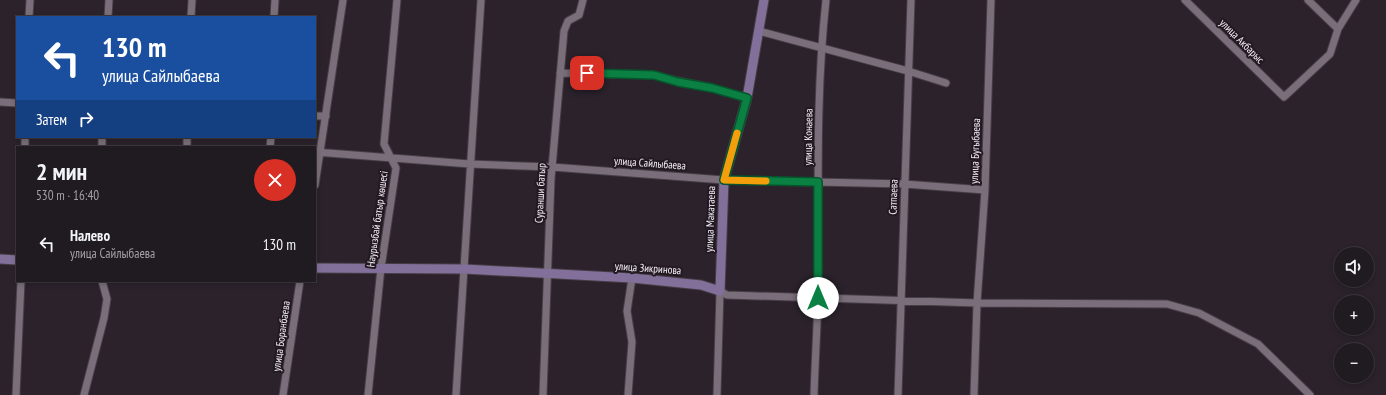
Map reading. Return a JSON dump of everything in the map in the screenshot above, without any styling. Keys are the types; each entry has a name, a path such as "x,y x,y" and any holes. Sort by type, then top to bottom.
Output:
{"street":[{"path":"29,16 30,0"},
{"path":"108,16 109,0"},
{"path":"191,16 192,0"},
{"path":"274,16 275,0"},
{"path":"316,174 318,152 326,116 343,0"},
{"name":"Наурызбай батыр көшесі","path":"368,395 381,268 396,168 384,144 397,0"},
{"path":"456,395 480,0"},
{"name":"Суранши батыр","path":"543,395 552,167 560,73 565,26 568,21 579,15 583,0"},
{"name":"улица Макатаева","path":"717,395 724,180 747,98 764,0"},
{"name":"улица Конаева","path":"814,395 818,298 818,182 821,47 826,0"},
{"name":"Сатпаева","path":"898,395 911,0"},
{"name":"улица Бугыбаева","path":"974,395 991,0"},
{"name":"улица Акбарыс","path":"1185,0 1284,97 1330,54 1338,29"},
{"path":"1308,0 1338,29 1356,0"},
{"path":"759,31 908,71 946,83"},
{"path":"560,73 654,75 678,82 712,88 747,98"},
{"path":"0,102 16,103"},
{"path":"316,116 326,116"},
{"name":"улица Сайлыбаева","path":"318,152 470,164 552,167 724,180 904,184 984,190"},
{"path":"0,260 16,260"},
{"name":"улица Зикринова","path":"316,268 464,269 632,278 702,285 726,295 977,303 1167,304 1200,313 1258,344 1310,395"},
{"path":"628,395 632,342 627,311 632,278"},
{"path":"16,395 21,282"},
{"path":"84,395 104,318 107,299 102,282"},
{"name":"улица Боранбаева","path":"283,395 300,282"}],"slow traffic":[{"path":"737,133 724,180 766,181"}],"route":[{"path":"587,73 654,75 678,82 712,88 747,98 724,180 818,182 818,298"}]}
